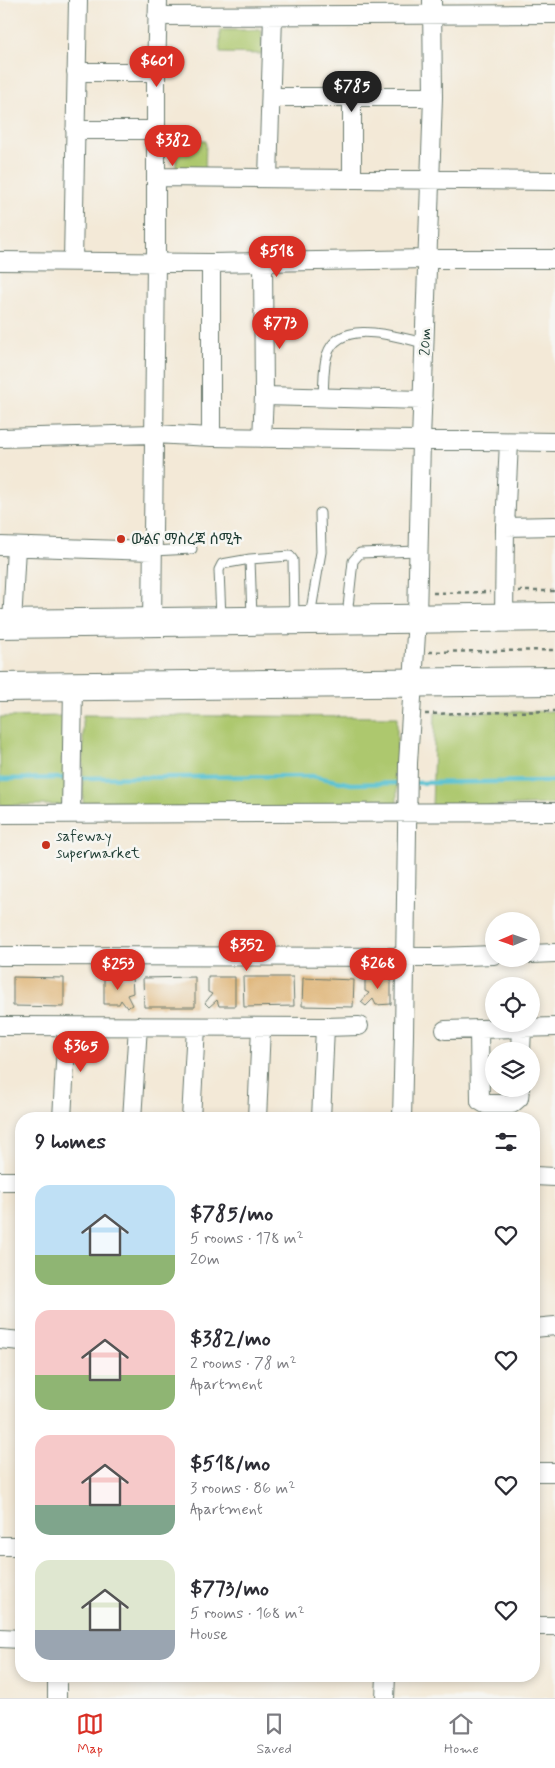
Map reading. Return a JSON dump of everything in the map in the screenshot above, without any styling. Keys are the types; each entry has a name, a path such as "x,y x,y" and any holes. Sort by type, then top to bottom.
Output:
{"main road":[{"path":"6,624 347,619 417,606 504,604 555,617"},
{"path":"0,687 555,681"}],"street":[{"path":"73,261 78,0"},
{"path":"152,623 157,8 273,16 432,8 555,14"},
{"name":"20m","path":"402,1112 408,762 419,551 422,400 433,97 432,8"},
{"path":"268,178 273,16"},
{"path":"76,72 156,72"},
{"path":"271,96 433,97"},
{"path":"352,97 352,179"},
{"path":"75,130 157,130"},
{"path":"156,178 555,181"},
{"path":"0,261 211,263 555,259"},
{"path":"262,438 264,396 263,262"},
{"path":"211,263 211,437"},
{"path":"264,396 422,400"},
{"path":"0,438 154,434 211,437 555,442"},
{"path":"504,604 509,442"},
{"path":"505,527 555,526"},
{"path":"6,624 8,546 152,551"},
{"path":"71,814 72,685"},
{"path":"0,814 555,812"},
{"path":"540,954 555,953"},
{"path":"0,956 437,957 485,955"},
{"path":"0,1026 359,1026"},
{"path":"62,1112 67,1026"},
{"path":"132,1112 138,1026"},
{"path":"191,1112 196,1026"},
{"path":"540,1027 555,1026"},
{"path":"257,1112 261,1027"},
{"path":"321,1112 325,1027"},
{"path":"445,1030 485,1030"},
{"path":"479,1030 480,1101 485,1104 512,1104 519,1097"},
{"path":"540,1176 555,1176"},
{"path":"0,1181 15,1181"},
{"path":"540,1327 555,1326"},
{"path":"0,1339 15,1341"},
{"path":"540,1472 555,1472"},
{"path":"0,1546 15,1546"},
{"path":"540,1626 555,1626"},
{"path":"0,1638 15,1639"},
{"path":"57,1682 57,1698"},
{"path":"386,1682 386,1698"}],"lane":[{"path":"323,397 326,355 333,343 348,334 369,333 424,343"},
{"path":"302,619 321,552 320,514"},
{"path":"152,551 192,549"},
{"path":"347,619 353,561 360,553 419,551"},
{"path":"222,621 219,570 222,564 250,559 290,556 293,560 302,619"},
{"path":"250,559 252,620"}],"path":[{"path":"417,606 504,604 555,591"},
{"path":"415,652 555,650"},
{"path":"411,714 555,710"}],"green space":[{"path":"220,30 262,30 262,54 220,53"},
{"path":"176,141 206,141 205,175 176,175"},
{"path":"555,711 555,804 432,808 435,713"},
{"path":"83,715 397,717 397,809 83,809"},
{"path":"67,716 66,805 0,805 0,717"}],"building":[{"path":"365,976 391,976 391,1004 376,1005 373,999 366,1006 361,1002 369,993 365,991"},
{"path":"13,977 64,978 64,1007 13,1006"},
{"path":"132,977 133,993 127,995 132,1005 127,1008 121,1000 119,1004 104,1004 104,978"},
{"path":"195,977 195,1007 144,1007 143,978"},
{"path":"208,977 235,977 235,1006 219,1006 217,1000 209,1007 205,1003 212,994 208,992"},
{"path":"243,977 293,977 294,1006 244,1007"},
{"path":"303,978 354,980 353,1007 302,1006"}],"waterway":[{"path":"76,778 312,776 351,784 403,783"},
{"path":"0,779 69,778"},
{"path":"411,783 555,781"}],"place":[{"name":"ውልና ማስረጃ ሰሚት","path":"121,539"},
{"name":"safeway supermarket","path":"46,845"}]}
